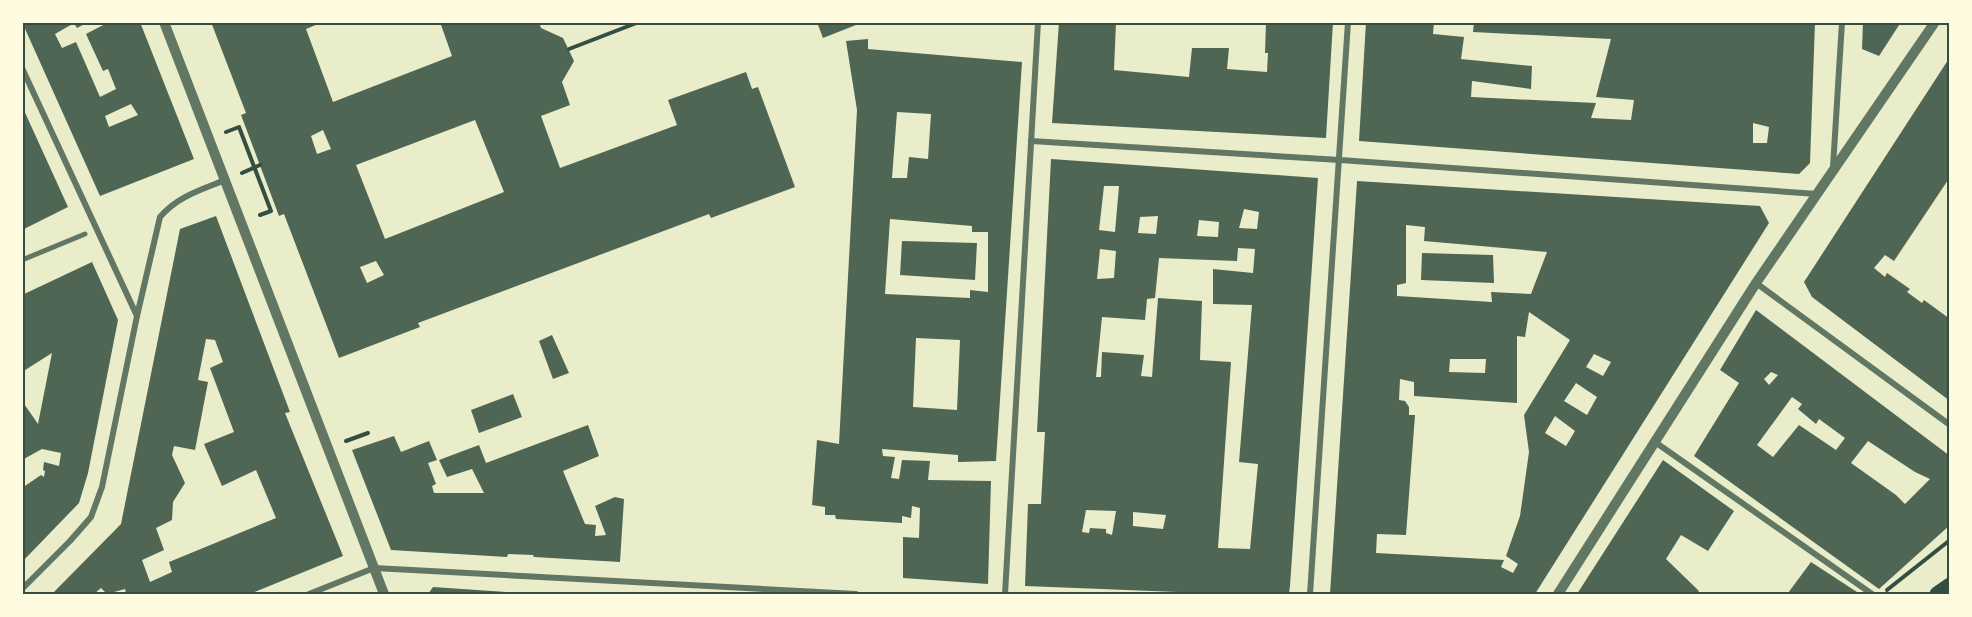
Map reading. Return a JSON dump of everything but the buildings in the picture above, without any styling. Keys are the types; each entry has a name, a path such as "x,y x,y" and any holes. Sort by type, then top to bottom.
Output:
{"main road":[{"path":"1937,594 1950,585"}],"street":[{"path":"164,22 384,594"},
{"path":"1005,594 1038,22"},
{"path":"1310,594 1348,22"},
{"path":"1832,171 1842,22"},
{"path":"1558,594 1756,283 1935,22"},
{"path":"22,68 137,316"},
{"path":"1031,141 1340,160 1816,194"},
{"path":"22,589 91,517 102,487 160,217 170,205 225,180"},
{"path":"22,260 85,234"},
{"path":"1756,283 1950,425"},
{"path":"1655,442 1872,594"},
{"path":"309,594 374,568 856,594"}],"path":[{"path":"569,49 639,22"},
{"path":"225,132 239,127 271,211 258,216"},
{"path":"241,173 260,165"},
{"path":"344,442 368,433"},
{"path":"1881,594 1950,540"}]}
